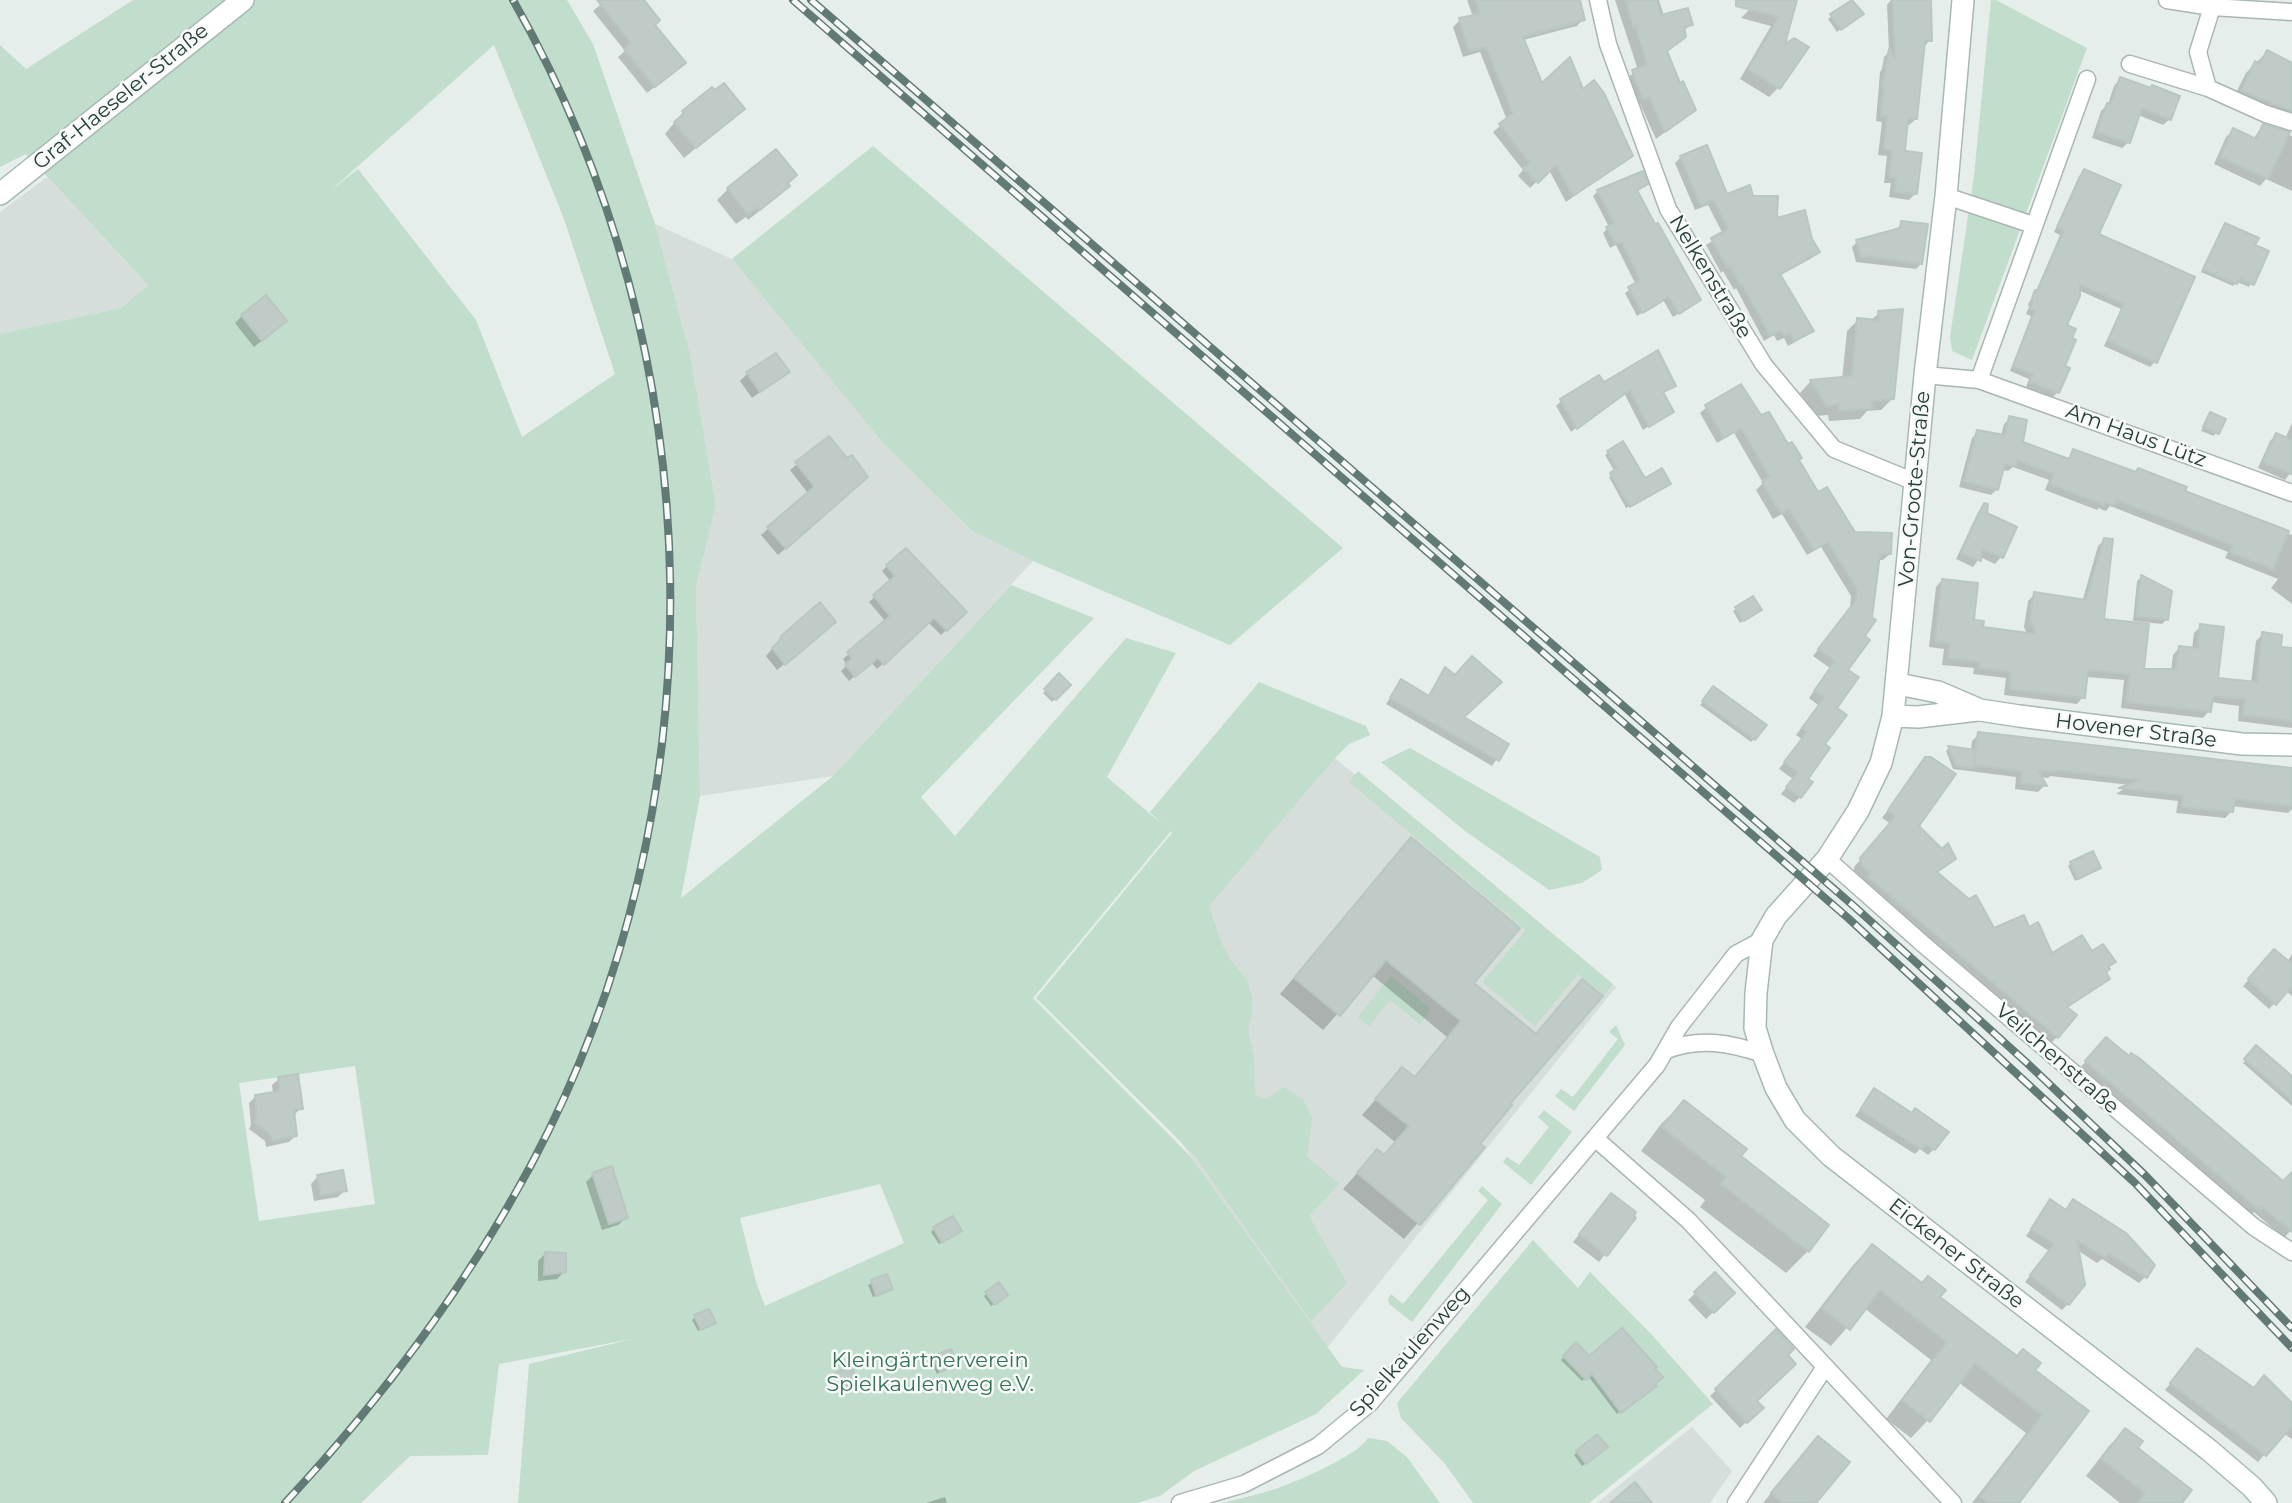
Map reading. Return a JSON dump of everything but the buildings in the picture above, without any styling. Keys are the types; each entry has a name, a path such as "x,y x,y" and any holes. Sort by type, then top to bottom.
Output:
{"street":[{"name":"Graf-Haeseler-Straße","path":"0,194 243,0"},
{"name":"Nelkenstraße","path":"1598,0 1608,44 1668,209 1764,365 1834,449 1915,482"},
{"name":"Von-Groote-Straße","path":"1762,940 1776,916 1827,859 1858,811 1881,763 1894,716 1963,0"},
{"path":"2167,0 2212,7 2292,12"},
{"path":"2208,88 2198,52 2212,7"},
{"path":"2130,64 2208,88 2266,114 2292,122"},
{"path":"1979,380 2087,79"},
{"path":"1946,196 2033,225"},
{"name":"Am Haus Lütz","path":"1925,375 1979,380 2292,493"},
{"name":"Hovener Straße","path":"1898,684 1938,692 1980,710 2036,719 2242,744 2292,746"},
{"name":"Hovener Straße","path":"1894,716 1918,717 1980,710"},
{"name":"Veilchenstraße","path":"1827,859 2234,1211 2292,1252"},
{"name":"Spielkaulenweg","path":"1180,1503 1244,1484 1318,1446 1370,1403 1596,1139 1667,1050 1679,1027 1736,954 1762,940"},
{"name":"Eickener Straße","path":"1762,940 1755,1028 1776,1088 1795,1120 1831,1156 2209,1450 2252,1487 2266,1503"},
{"path":"1667,1050 1684,1043 1699,1041 1742,1047 1763,1054"},
{"path":"1596,1139 1688,1220 1953,1503"},
{"path":"1737,1503 1825,1367"}],"shaded area":[{"path":"47,177 148,285 121,308 0,334 0,212"},
{"path":"655,224 732,259 883,443 971,530 1033,561 833,776 700,796 696,586 716,503 690,354"},
{"path":"1331,755 1616,987 1327,1348 1089,1013"},
{"path":"1692,1427 1732,1471 1710,1503 1597,1503"}],"green space":[{"name":"Kleingärtnerverein Spielkaulenweg e.V.","path":"133,0 567,0 593,44 655,224 690,354 716,504 696,586 700,796 681,898 833,776 1011,585 1094,618 921,797 955,836 1126,638 1176,653 1107,777 1163,825 1150,812 1259,682 1366,726 1370,735 1349,744 1333,760 1209,906 1221,942 1231,961 1247,980 1252,998 1248,1030 1254,1056 1255,1094 1264,1099 1283,1087 1303,1099 1312,1119 1307,1157 1339,1184 1309,1216 1347,1283 1311,1321 1195,1156 1036,998 1171,831 1033,998 1191,1157 1342,1367 1364,1370 1316,1414 1194,1471 1160,1496 1137,1503 518,1503 529,1364 632,1339 499,1364 488,1455 410,1456 361,1503 0,1503 0,334 121,308 148,285 26,154 0,167 0,45 26,69","holes":["494,45 564,219 615,374 522,437 476,320 358,169 330,191","355,1066 375,1204 259,1221 239,1083","880,1184 904,1243 765,1306 740,1218"]},
{"path":"1991,0 1996,0 2087,48 1972,360 1952,351 1950,337 1974,176"},
{"path":"873,146 1343,548 1230,645 1033,561 971,530 883,443 732,259"},
{"path":"1410,748 1600,857 1602,870 1582,883 1549,890 1465,831 1381,762"},
{"path":"1358,771 1613,984 1604,995 1578,974 1535,1026 1483,982 1526,930 1349,782"},
{"path":"1391,976 1431,1009 1420,1024 1390,1000 1369,1026 1358,1017"},
{"path":"1616,1025 1625,1045 1574,1111 1555,1096 1561,1089 1573,1097 1618,1039 1609,1032"},
{"path":"1544,1110 1572,1132 1531,1185 1503,1162 1507,1157 1519,1165 1549,1127 1538,1117"},
{"path":"1482,1186 1502,1204 1412,1322 1389,1304 1388,1299 1391,1294 1403,1304 1488,1200 1478,1191"},
{"path":"1533,1240 1578,1288 1590,1272 1652,1335 1713,1404 1589,1503 1473,1503 1445,1464 1401,1418 1397,1403"},
{"path":"1368,1438 1387,1441 1407,1457 1440,1503 1223,1503 1290,1484 1351,1453"}],"railway":[{"path":"285,1503 354,1424 419,1342 478,1255 531,1165 594,1026 638,880 663,731 670,580 658,429 628,281 580,137 513,0"},
{"path":"793,0 1848,918 2135,1183 2292,1348"},
{"path":"811,0 1856,908 2027,1063 2145,1175 2292,1328"}]}
